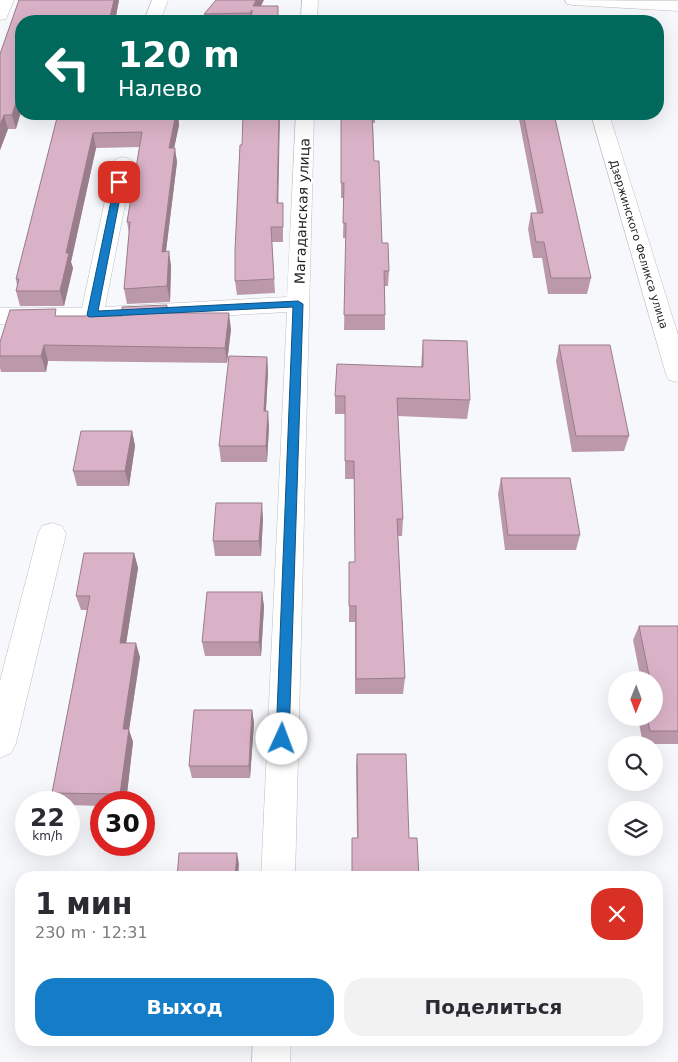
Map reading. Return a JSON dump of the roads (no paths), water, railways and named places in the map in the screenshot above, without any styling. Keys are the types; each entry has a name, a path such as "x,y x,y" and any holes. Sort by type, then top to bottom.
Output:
{"street":[{"path":"0,15 6,0"},
{"path":"154,15 160,0"},
{"path":"309,15 310,0"},
{"path":"570,5 678,6"},
{"name":"Магаданская улица","path":"278,871 305,120"},
{"name":"Дзержинского Феликса улица","path":"602,120 678,374"},
{"path":"92,315 123,163"},
{"path":"0,316 92,315 298,304"},
{"path":"0,743 52,534"},
{"path":"271,1062 272,1046"}]}
